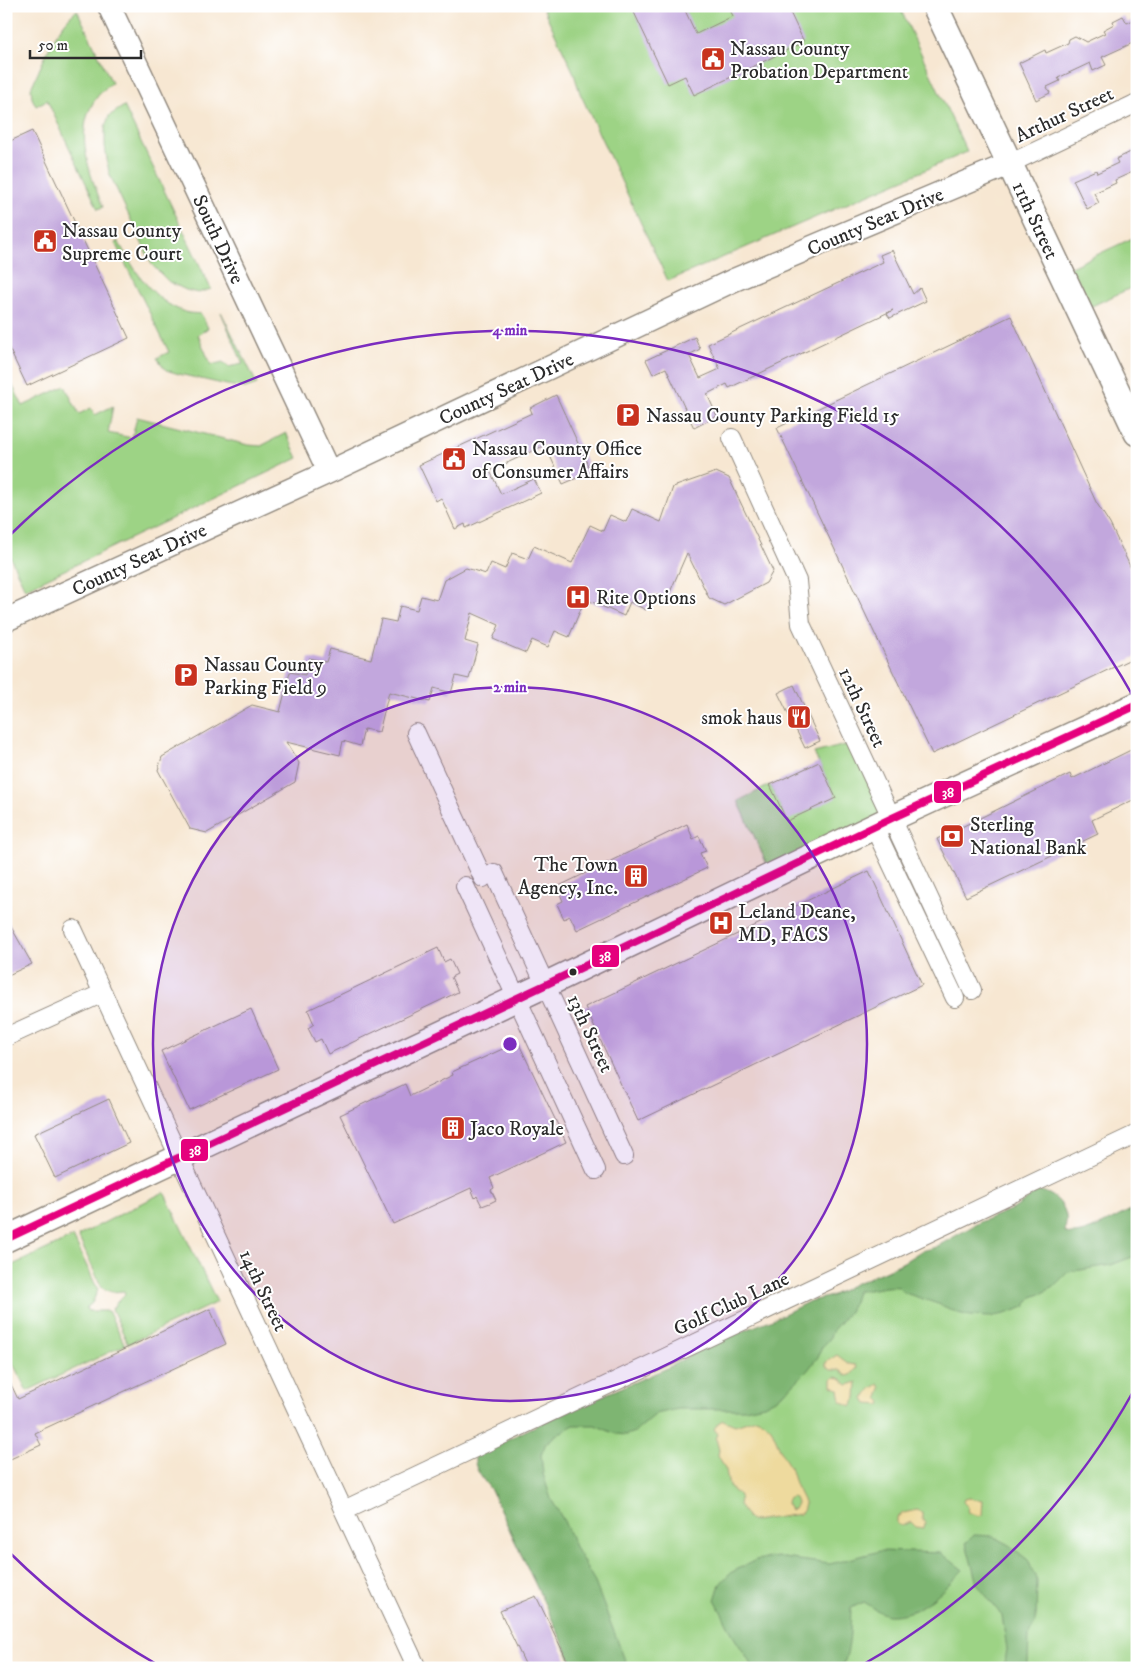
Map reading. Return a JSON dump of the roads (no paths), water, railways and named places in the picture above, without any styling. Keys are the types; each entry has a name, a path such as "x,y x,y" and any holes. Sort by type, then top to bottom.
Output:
{"main road":[{"name":"11th Street","path":"935,6 1137,433"},
{"path":"6,1239 545,985 883,822 1137,705"}],"street":[{"name":"South Drive","path":"109,6 329,472"},
{"name":"Arthur Street","path":"1009,164 1137,103"},
{"name":"County Seat Drive","path":"8,614 329,472 734,280 1009,164"},
{"name":"12th Street","path":"732,438 797,581 801,624 954,998"},
{"name":"13th Street","path":"416,733 545,985 624,1156"},
{"name":"12th Street","path":"883,822 972,990"},
{"path":"465,886 596,1170"},
{"name":"14th Street","path":"73,930 344,1510 410,1665"},
{"path":"6,1037 102,993"},
{"name":"Golf Club Lane","path":"344,1510 1137,1134"}],"place":[{"name":"Nassau County Probation Department","path":"713,59"},
{"name":"Nassau County Supreme Court","path":"45,241"},
{"name":"Nassau County Parking Field 15","path":"628,415"},
{"name":"Nassau County Office of Consumer Affairs","path":"454,459"},
{"name":"Rite Options","path":"578,597"},
{"name":"Nassau County Parking Field 9","path":"186,675"},
{"name":"smok haus","path":"799,717"},
{"name":"Sterling National Bank","path":"952,836"},
{"name":"The Town Agency, Inc.","path":"636,876"},
{"name":"Leland Deane, MD, FACS","path":"721,923"},
{"name":"Jaco Royale","path":"453,1128"}]}
